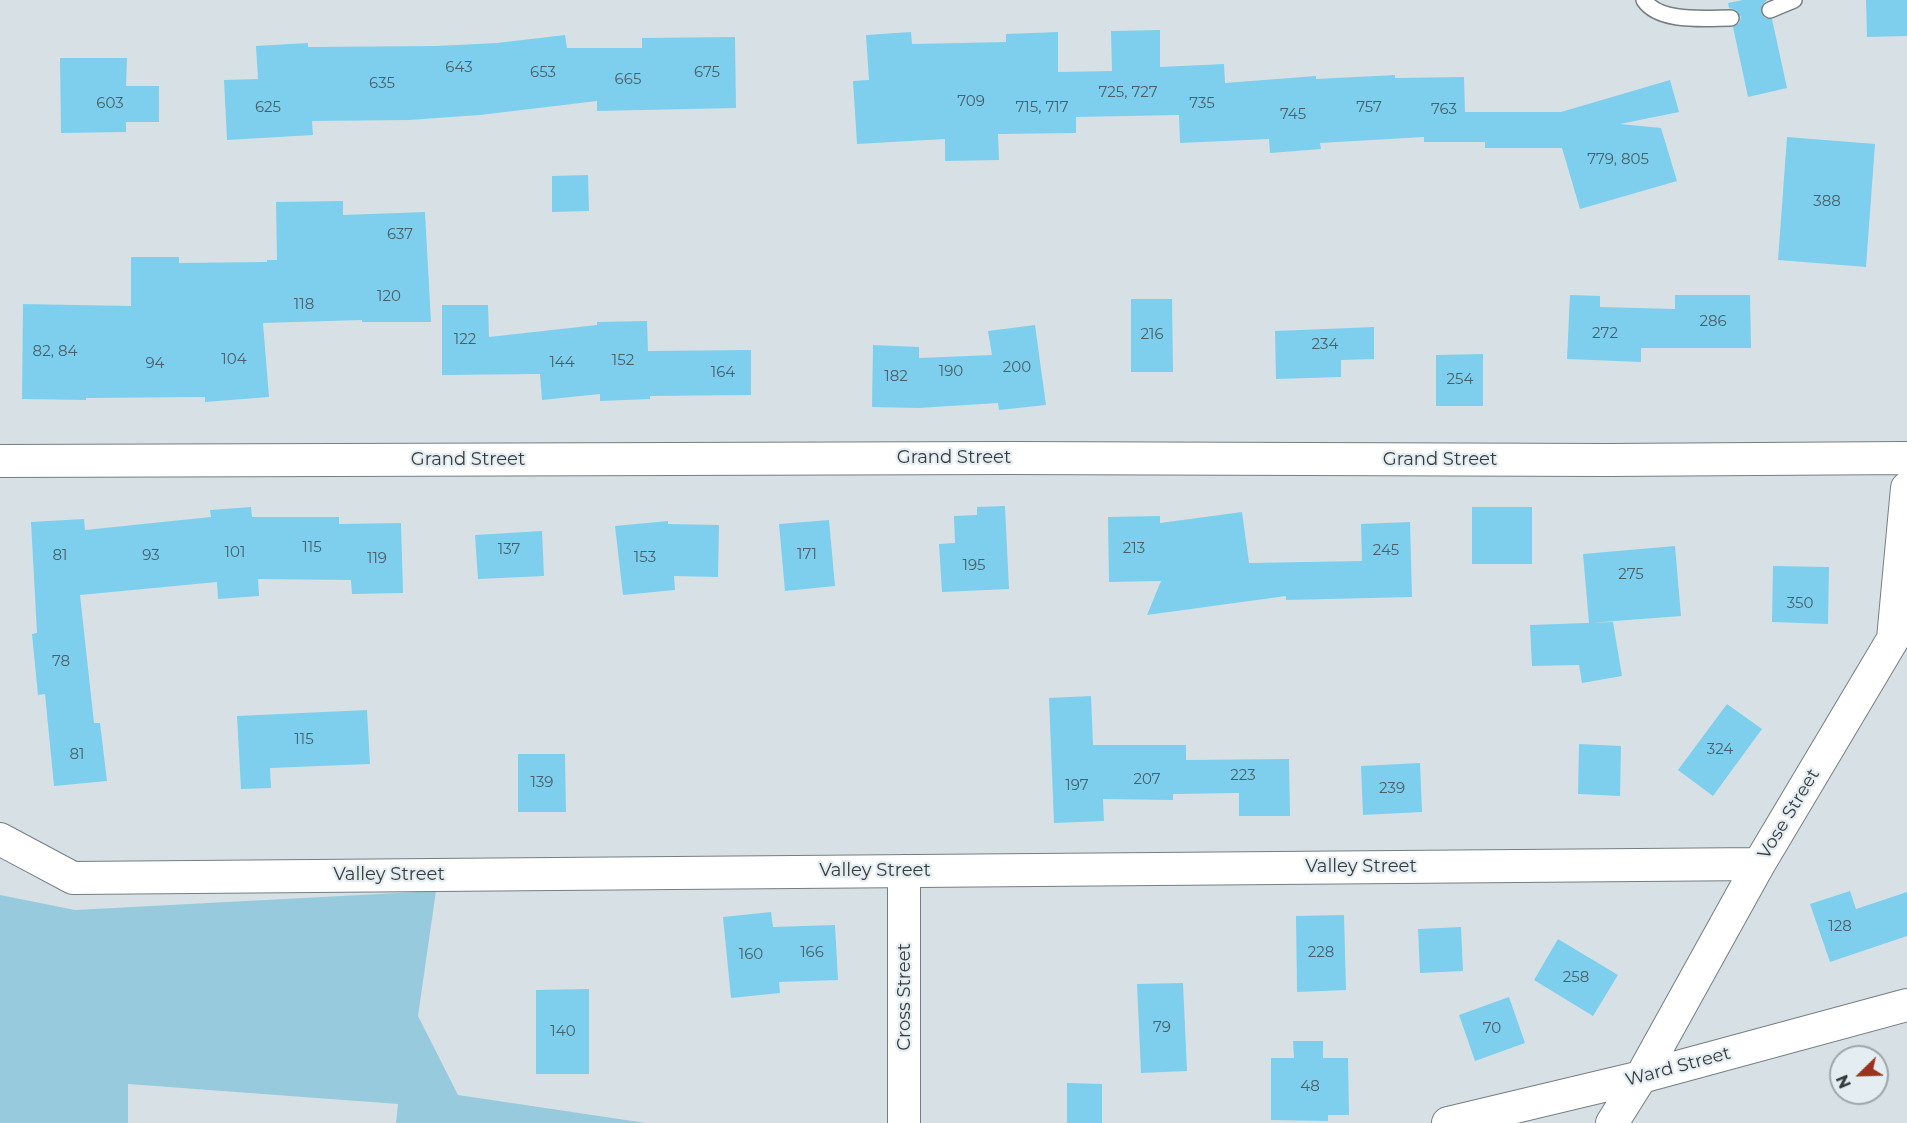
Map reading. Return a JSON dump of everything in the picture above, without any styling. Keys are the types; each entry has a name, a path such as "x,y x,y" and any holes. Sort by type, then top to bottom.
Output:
{"street":[{"name":"Grand Street","path":"0,461 1907,458"},
{"name":"Vose Street","path":"1612,1123 1641,1077 1759,864 1900,638 1907,488"},
{"name":"Valley Street","path":"0,839 73,878 1759,864"},
{"name":"Cross Street","path":"904,871 904,1123"},
{"name":"Ward Street","path":"1448,1123 1641,1077 1907,1005"}],"lane":[{"path":"1644,0 1653,10 1665,15 1731,18"},
{"path":"1770,10 1794,0"}],"shaded area":[{"path":"436,891 418,1016 458,1095 646,1123 396,1123 398,1104 128,1084 128,1123 0,1123 0,895 75,910"}],"building":[{"path":"1743,0 1767,0 1762,5 1761,13 1765,18 1772,19 1787,88 1748,97 1733,27 1739,23 1741,17 1736,10 1729,8 1728,3"},
{"path":"1866,0 1907,0 1907,36 1867,37"},
{"path":"1160,30 1160,67 1224,64 1225,83 1316,76 1316,79 1395,75 1395,78 1464,77 1465,112 1561,112 1670,80 1679,112 1620,124 1661,128 1677,181 1580,209 1562,148 1485,148 1485,142 1424,142 1424,137 1320,143 1321,149 1270,153 1269,139 1180,143 1179,115 1076,117 1076,133 998,134 999,160 945,161 945,139 857,144 853,81 869,80 866,35 911,32 912,44 1006,42 1006,34 1058,32 1058,72 1112,71 1111,31"},
{"path":"565,35 567,48 642,48 642,38 735,37 736,108 597,111 597,101 480,115 409,120 312,121 313,135 227,140 224,80 258,79 256,46 308,43 308,47 436,46 497,43"},
{"path":"60,58 127,58 126,86 159,86 159,122 126,122 126,132 61,133"},
{"path":"1787,137 1875,144 1866,267 1778,260"},
{"path":"588,175 589,211 552,212 552,176"},
{"path":"343,201 343,215 425,212 431,322 362,322 362,320 263,323 269,397 205,402 205,397 22,399 23,304 131,306 131,257 179,257 179,263 277,260 276,202"},
{"path":"1570,295 1600,296 1600,307 1675,309 1675,295 1750,295 1751,348 1641,348 1641,362 1567,359"},
{"path":"1131,299 1172,299 1173,372 1131,372"},
{"path":"442,305 488,305 489,337 597,325 597,322 647,321 648,351 751,350 751,395 650,396 650,399 600,401 600,394 542,400 540,374 442,375"},
{"path":"1035,325 1046,405 999,410 998,403 919,408 872,407 873,345 919,347 919,358 992,355 988,331"},
{"path":"1374,327 1374,359 1341,360 1341,377 1276,379 1275,331"},
{"path":"1483,354 1483,406 1436,406 1436,355"},
{"path":"1005,506 1009,589 942,592 939,544 955,543 954,516 977,515 977,507"},
{"path":"251,507 252,517 339,517 339,524 401,523 403,593 352,594 351,580 258,579 259,596 218,599 217,582 80,595 94,723 100,723 107,781 54,786 45,694 38,695 32,634 37,633 31,522 84,519 85,530 211,517 210,510"},
{"path":"1472,507 1532,507 1532,564 1472,564"},
{"path":"1242,512 1249,563 1362,561 1361,524 1410,522 1412,597 1286,600 1286,596 1147,615 1161,581 1109,582 1108,517 1160,516 1160,523"},
{"path":"829,520 835,586 785,591 779,524"},
{"path":"668,521 668,524 719,525 718,577 674,576 675,590 623,595 615,526"},
{"path":"542,531 544,576 478,579 475,535"},
{"path":"1675,546 1681,616 1589,623 1583,554"},
{"path":"1773,566 1829,567 1828,624 1772,622"},
{"path":"1613,622 1622,676 1582,683 1579,665 1532,666 1530,625"},
{"path":"1091,696 1093,745 1186,745 1186,760 1289,759 1290,816 1239,816 1239,793 1173,794 1173,800 1103,799 1104,821 1054,823 1049,698"},
{"path":"1727,704 1762,729 1713,796 1678,770"},
{"path":"367,710 370,764 270,768 271,788 241,789 237,716"},
{"path":"1579,744 1621,746 1620,796 1578,794"},
{"path":"518,754 565,754 566,812 518,812"},
{"path":"1420,763 1422,812 1363,815 1361,766"},
{"path":"1850,891 1856,909 1907,892 1907,936 1830,962 1810,904"},
{"path":"771,912 773,927 835,925 838,980 779,982 780,993 731,998 723,917"},
{"path":"1344,915 1346,990 1297,992 1296,916"},
{"path":"1461,927 1463,971 1420,973 1418,929"},
{"path":"1558,939 1618,975 1593,1016 1534,980"},
{"path":"1183,983 1187,1071 1141,1073 1137,984"},
{"path":"589,989 589,1074 536,1074 536,990"},
{"path":"1509,997 1525,1043 1475,1061 1459,1015"},
{"path":"1293,1041 1323,1041 1323,1058 1348,1058 1349,1115 1328,1115 1328,1121 1271,1120 1271,1058 1294,1058"},
{"path":"1067,1083 1102,1084 1102,1123 1067,1123"}]}
